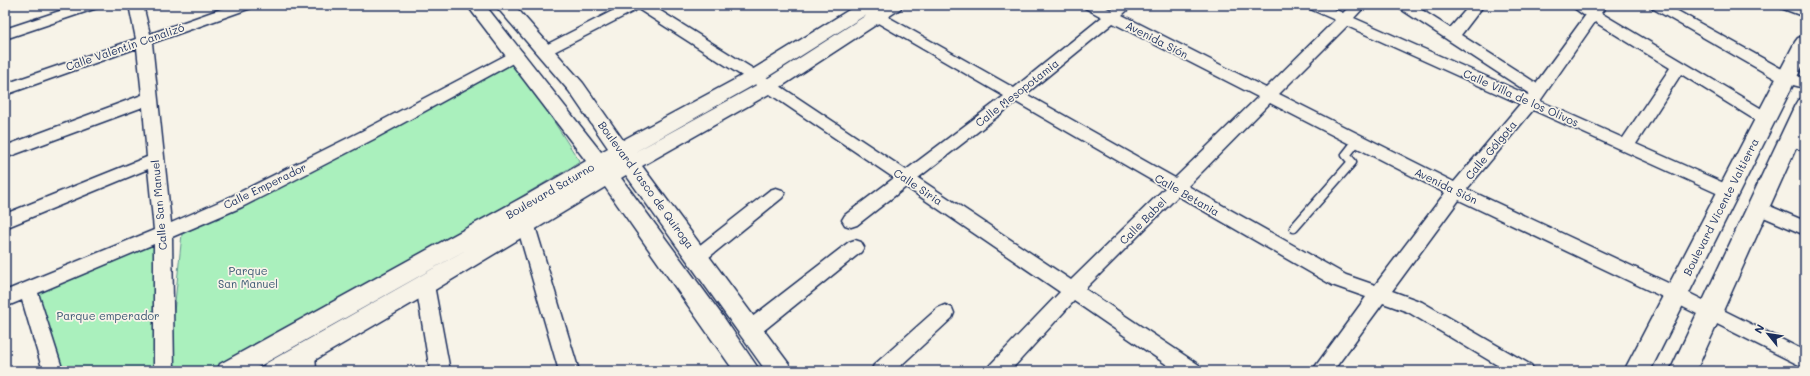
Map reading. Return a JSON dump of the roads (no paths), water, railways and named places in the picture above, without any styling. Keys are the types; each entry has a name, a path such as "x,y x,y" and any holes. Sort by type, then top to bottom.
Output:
{"main road":[{"name":"Boulevard Vicente Valtierra","path":"1637,371 1766,119 1795,81 1805,42"},
{"path":"1683,371 1711,313 1758,207 1798,142 1805,105"}],"street":[{"path":"5,34 92,5"},
{"name":"Calle San Manuel","path":"136,5 144,40 163,234 164,371"},
{"name":"Calle Valentín Canalizó","path":"5,90 246,5"},
{"path":"476,5 517,55 603,170 748,371"},
{"name":"Boulevard Vasco de Quiroga","path":"504,5 576,88 780,371"},
{"path":"545,51 635,5"},
{"name":"Calle Siria","path":"641,5 761,82 1192,371"},
{"name":"Boulevard Saturno","path":"229,371 533,202 603,170 761,82 866,9 894,5"},
{"name":"Avenida Sión","path":"1090,5 1456,191 1676,295 1805,360"},
{"name":"Calle Mesopotamia","path":"850,220 1015,95 1126,5"},
{"name":"Calle Villa de los Olivos","path":"1313,5 1346,20 1535,97 1627,145 1729,192"},
{"name":"Calle Babel","path":"997,371 1072,291 1346,20 1359,5"},
{"path":"1404,5 1452,36 1535,97"},
{"path":"1452,36 1477,5"},
{"path":"1577,5 1597,10 1678,67 1766,119"},
{"path":"1657,5 1795,81"},
{"path":"1786,5 1805,13"},
{"name":"Calle Betania","path":"866,9 1338,280 1414,307 1524,371"},
{"name":"Calle Gólgota","path":"1322,371 1380,296 1456,191 1535,97 1597,10"},
{"name":"Calle Emperador","path":"5,299 194,221 250,195 368,135 517,55"},
{"path":"1627,145 1678,67"},
{"path":"5,152 150,98"},
{"path":"5,221 155,160"},
{"name":"Boulevard Saturno","path":"274,371 305,362 425,285 526,226 603,170"},
{"path":"697,257 776,194"},
{"path":"1758,207 1805,228"},
{"path":"526,226 569,371"},
{"path":"750,330 781,307 854,247"},
{"path":"425,285 440,371"},
{"path":"28,289 53,371"},
{"path":"881,371 945,312"}],"lane":[{"path":"1294,228 1352,162 1346,155 1357,141"}],"park label":[{"name":"Parque San Manuel","path":"248,277"},
{"name":"Parque emperador","path":"108,316"}]}
